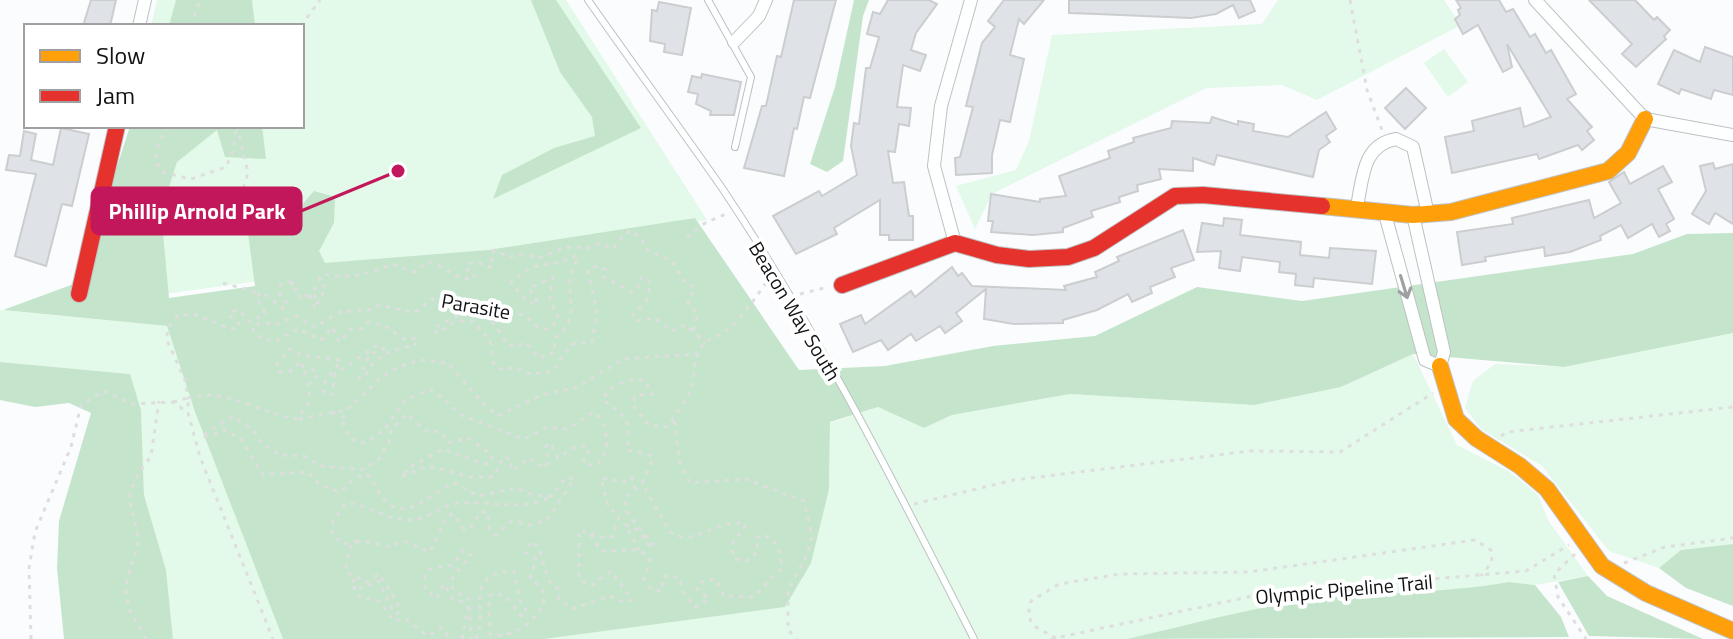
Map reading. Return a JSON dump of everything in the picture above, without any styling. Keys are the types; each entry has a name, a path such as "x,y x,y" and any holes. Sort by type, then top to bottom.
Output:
{"street":[{"path":"139,24 145,0"},
{"path":"734,42 759,16 766,0"},
{"path":"955,243 934,166 944,91 971,0"},
{"path":"1535,0 1645,119 1733,135"},
{"path":"842,285 955,243 997,255 1029,259 1068,257 1094,248 1153,207 1175,196 1203,195 1420,215 1540,191 1608,171 1628,153 1645,119"},
{"path":"79,294 117,128"},
{"path":"1356,211 1369,153 1375,145 1396,139 1413,147 1420,215 1444,352 1440,366 1456,419 1547,489 1588,547 1610,571 1646,593 1733,631"},
{"path":"1385,214 1425,360 1440,366"}],"lane":[{"name":"Beacon Way South","path":"588,0 735,210 790,299 907,506 974,639"},
{"path":"708,0 751,77 735,147"}],"path":[{"path":"302,24 320,0"},
{"path":"1350,0 1367,90 1386,141"},
{"path":"192,24 200,2 193,1"},
{"path":"167,128 156,149 155,161 162,172 191,179 226,167 233,151 236,128"},
{"path":"237,128 248,173 243,190 247,207"},
{"path":"168,199 243,190"},
{"path":"687,237 705,223 735,210"},
{"name":"Parasite","path":"259,293 266,294 284,309 287,303 279,293 280,285 286,280 295,280 290,288 299,291 300,299 305,295 311,300 310,293 316,288 314,309 326,288 318,281 324,274 349,278 371,274 392,264 414,272 428,262 444,265 466,280 475,276 468,274 467,264 477,262 490,267 491,253 495,250 509,257 524,254 539,258 566,247 591,248 600,243 617,249 625,233 632,231 642,239 645,249 672,261 684,281 695,287 688,303 698,315 694,328 700,339"},
{"name":"Parasite","path":"297,419 309,402 309,384 318,375 311,368 304,374 302,361 289,372 279,372 277,364 286,351 290,349 301,355 341,360 325,382 323,391 328,396 332,394 335,374 362,353 376,346 384,349 370,354 359,378 367,374 372,362 396,348 415,346 417,338 404,339 385,326 368,322 362,329 349,330 339,342 333,327 321,340 298,329 274,342 255,335 252,327 261,323 277,324 296,316 315,327 340,312 368,310 380,305 414,313 427,301 437,299 524,315 539,328 547,329 559,320 557,308 550,299 553,278 529,288 538,303 529,303 511,283 535,265 548,261 562,263 577,255 571,277 573,306 569,324 554,339 555,352 545,359 539,358 525,342 518,346 508,345 488,318 477,315 457,315 433,330 438,333 452,323 472,321 490,340 494,365 505,371 512,367 531,374 552,372 571,344 592,342 597,311 588,270 597,266 606,270 604,277 610,282 632,292 638,289 639,279 646,277 651,284 646,301 633,315 636,321 655,318 672,331 686,325 705,343"},
{"path":"773,272 758,297 725,332 705,343 698,354 690,391 678,406 674,421 680,464 690,483 745,479 804,501 812,536 806,557 788,590 788,630 797,639"},
{"path":"223,283 259,293 256,297 264,317 251,322 238,310 231,312 229,315 240,325 232,329 192,315 178,315 170,325 166,338 185,380 188,413 200,457 273,639"},
{"path":"790,299 812,289 842,285"},
{"path":"31,639 29,568 35,532 71,447 81,405 104,391 132,404 173,402 214,393 248,407 297,419 354,407 387,373 421,360 448,363 488,409 500,415 541,395 578,387 623,359 698,354"},
{"path":"474,639 481,616 479,593 484,583 499,574 514,571 520,600 526,610 524,616 520,615 511,598 495,594 489,596 490,635 507,635 524,628 544,605 543,590 530,578 536,559 525,552 532,541 539,548 548,580 556,586 565,607 580,609 610,596 626,603 631,600 611,571 592,585 579,580 579,530 606,539 617,528 619,517 608,506 601,478 624,482 632,477 635,489 625,498 627,512 654,546 651,548 632,526 625,525 639,550 650,559 644,579 651,589 662,591 663,578 668,575 680,578 682,591 695,607 702,606 709,599 697,589 700,582 716,579 724,596 754,597 782,567 778,545 765,535 756,538 758,552 754,556 746,561 735,559 731,545 746,525 742,523 727,522 694,536 678,537 670,532 642,483 653,459 650,455 627,450 629,427 620,412 605,404 605,394 630,380 645,380 652,394 632,398 640,417 656,428 666,427 674,421"},
{"path":"907,506 1014,480 1250,451 1340,452 1444,385"},
{"path":"332,412 346,418 343,423 350,439 365,443 385,429 405,400 429,390 436,392 461,415 524,439 546,428 567,429 594,412 606,430 605,448 601,462 595,466 583,463 589,448 586,446 558,458 550,443 545,447 549,459 545,468 527,458 517,468 510,469 512,460 503,457 500,470 490,478 471,477 428,466 401,477 410,467 443,449 484,464 490,463 492,455 468,438 448,443 441,432 425,430 407,414 391,430 389,442 378,460 361,470 321,466 304,456 280,455 262,444 254,431 233,416 206,431 202,438 225,430 241,439 263,475 304,471 320,485 340,492 355,478 367,474 386,503 394,506 416,506 442,486 455,483 478,496 516,488 534,495 551,496"},
{"path":"146,639 130,611 125,588 139,540 129,498 135,479 151,456 159,401"},
{"path":"173,402 188,413"},
{"path":"1489,446 1507,432 1733,407"},
{"path":"566,477 574,479 548,519 531,525 512,521 492,535 490,515 485,511 480,512 473,525 465,530 453,514 447,516 430,552 407,541 390,547 361,540 344,544 332,535 333,521 346,503 361,504 395,518 414,520 454,503 525,504 551,496 566,477"},
{"path":"590,533 600,550 639,550"},
{"path":"1610,571 1665,547 1733,538"},
{"path":"361,540 351,546 345,571 366,582 379,574 397,601 399,613 394,614 379,581 361,588 354,580 351,582 352,589 359,597 379,601 397,623 405,619 428,636 442,628 447,634 444,639"},
{"path":"1053,639 1034,626 1028,616 1031,601 1059,584 1120,574 1249,572 1475,540 1491,550 1492,562 1481,576"},
{"name":"Olympic Pipeline Trail","path":"1053,639 1267,593 1526,571 1569,545 1588,547"},
{"path":"1586,639 1558,597 1554,574 1569,556 1588,547"},
{"path":"462,639 468,608 464,602 453,600 444,584 436,599 425,588 425,575 430,569 453,565 463,550 469,551 470,559 456,571 452,583 457,592 469,599 474,639"},
{"path":"1068,639 1075,634"}],"green space":[{"path":"157,0 566,0 707,220 91,304 130,128 304,128 304,24 151,24"},
{"path":"176,0 252,0 255,24 170,24"},
{"path":"531,0 556,0 641,128 493,199 502,175 554,148 595,136 592,117 560,72"},
{"path":"854,0 869,0 863,16 843,161 827,172 810,164 835,87"},
{"path":"1278,0 1444,0 1461,25 1317,100 1282,85 1206,88 992,194 975,229 956,186 1016,170 1029,141 1052,35 1262,24"},
{"path":"1444,49 1468,82 1448,97 1424,63"},
{"path":"129,128 262,128 266,159 225,157 217,130 177,162 161,212 169,298 255,286 245,211 283,227 314,191 335,197 334,223 319,251 325,263 488,250 695,218 799,370 885,366 993,346 1095,336 1197,287 1302,301 1633,254 1687,234 1733,233 1733,333 1564,367 1413,354 1341,387 1254,405 1070,394 952,415 924,428 878,407 830,422 829,489 811,563 785,607 544,639 283,639 195,412 167,326 3,310 71,285 88,257"},
{"path":"0,310 167,326 195,412 283,639 173,639 166,570 144,495 141,410 130,374 0,362"},
{"path":"1733,333 1733,544 1681,550 1659,568 1609,551 1542,466 1481,429 1465,408 1473,381 1495,364 1564,367"},
{"path":"1413,354 1457,445 1510,472 1538,495 1548,520 1588,576 1535,585 1509,582 1462,590 1289,603 1127,639 544,639 784,606 829,489 830,423 878,407 924,428 952,415 1070,394 1254,405 1341,387"},
{"path":"0,362 130,374 141,410 144,495 166,570 173,639 64,639 57,568 59,521 91,413 69,403 35,407 0,400"},
{"path":"1733,544 1733,606 1686,588 1659,568 1681,550"},
{"path":"1588,576 1607,596 1703,639 1589,636 1558,582"},
{"path":"1509,582 1535,585 1561,617 1569,637 1127,639 1289,603"}],"building":[{"path":"91,0 116,0 110,24 84,24"},
{"path":"794,0 836,0 810,98 804,97 797,129 794,128 784,176 744,168 762,106 766,106 777,56 781,57"},
{"path":"888,0 929,0 937,4 916,33 911,50 926,55 920,71 903,65 897,107 911,108 909,126 899,124 895,152 888,151 893,183 904,182 909,216 913,216 913,240 889,240 889,235 880,235 880,200 834,228 837,234 796,254 773,216 819,191 822,196 857,175 851,146 854,123 859,124 866,68 870,68 879,37 867,34 873,12 880,14"},
{"path":"1004,0 1044,0 1024,24 1019,19 1010,55 1024,59 1010,122 1000,120 992,155 992,173 956,175 955,158 960,157 973,107 966,106 982,43 995,27 988,21"},
{"path":"1069,0 1250,0 1255,11 1239,18 1233,5 1216,14 1191,18 1069,13"},
{"path":"1456,0 1499,0 1506,12 1513,9 1530,37 1535,34 1546,53 1551,50 1576,94 1567,99 1592,127 1587,131 1594,140 1582,150 1578,145 1539,159 1537,154 1452,173 1445,137 1474,131 1472,121 1520,108 1524,127 1551,117 1507,44 1512,67 1503,72 1478,25 1463,34 1455,19 1460,15 1458,10 1461,8"},
{"path":"1589,0 1635,0 1654,20 1657,17 1670,30 1664,36 1666,39 1636,67 1622,54 1632,44"},
{"path":"659,2 691,8 682,55 664,52 665,44 650,41 652,10 657,11"},
{"path":"1705,47 1733,57 1733,95 1714,90 1711,99 1681,89 1679,94 1658,84 1674,50 1700,62"},
{"path":"702,74 741,82 734,115 710,115 711,111 696,104 698,94 688,92 692,76 701,78"},
{"path":"1406,88 1426,108 1405,129 1385,108"},
{"path":"1326,112 1336,129 1326,136 1330,142 1319,150 1313,177 1217,155 1214,165 1193,158 1193,171 1159,169 1161,179 1137,185 1138,191 1119,197 1120,202 1091,211 1093,217 1063,228 1063,232 1033,235 991,232 993,221 988,221 991,194 1040,202 1040,199 1066,196 1059,176 1110,158 1108,151 1134,142 1133,138 1171,128 1172,121 1210,123 1212,117 1238,125 1238,121 1254,124 1253,131 1288,137"},
{"path":"61,128 89,134 72,206 62,204 46,266 15,256 36,174 6,170 9,155 20,156 24,131 36,134 31,160 53,165"},
{"path":"1713,163 1715,169 1733,164 1733,224 1715,213 1709,224 1692,214 1706,191 1700,166"},
{"path":"1663,166 1672,182 1658,189 1674,219 1666,224 1670,231 1659,237 1652,224 1628,238 1621,225 1600,236 1601,240 1570,252 1545,256 1544,247 1485,257 1486,261 1462,265 1457,232 1513,224 1512,218 1589,200 1594,218 1621,203 1609,182 1624,172 1630,184"},
{"path":"1224,218 1242,220 1240,235 1301,242 1300,255 1329,258 1330,248 1376,251 1372,284 1314,278 1313,287 1295,285 1296,274 1279,272 1280,262 1242,257 1240,271 1219,268 1221,251 1197,252 1202,223 1223,226"},
{"path":"1183,230 1194,260 1171,268 1175,277 1150,287 1152,293 1132,302 1128,294 1097,310 1063,320 1063,323 1014,324 984,319 986,289 956,313 962,321 945,333 940,326 916,341 911,334 888,350 881,340 853,352 840,324 861,315 865,324 911,291 915,297 952,267 958,276 962,273 972,286 1066,290 1064,286 1097,277 1095,272 1119,261 1117,257"}],"traffic: slow":[{"path":"1322,206 1413,215 1451,212 1608,171 1628,153 1645,119"},
{"path":"1440,366 1456,419 1476,438 1520,466 1547,489 1602,566 1646,593 1733,631"}],"traffic: jam":[{"path":"79,294 117,128"},
{"path":"842,285 955,243 997,255 1029,259 1068,257 1094,248 1175,196 1203,195 1322,206"}],"place":[{"name":"Phillip Arnold Park","path":"398,171"}]}
